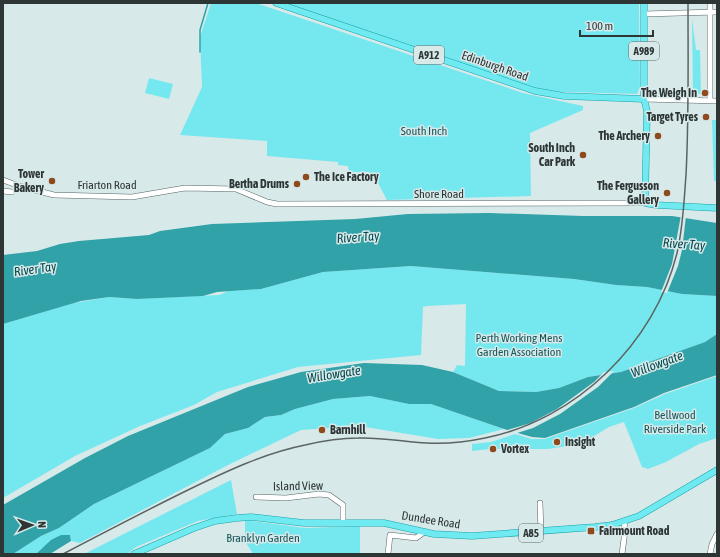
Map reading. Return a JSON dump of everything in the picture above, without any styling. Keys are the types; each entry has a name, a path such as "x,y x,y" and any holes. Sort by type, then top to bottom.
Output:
{"main road":[{"name":"Edinburgh Road","path":"276,3 535,91 564,96 644,99"},
{"name":"A989","path":"644,3 644,99 647,112 645,203"},
{"path":"645,203 656,205 717,208"},
{"name":"Dundee Road","path":"134,554 194,528 215,521 251,517 304,523 384,523 446,536 541,532 596,527 624,521 645,513 717,470"}],"street":[{"path":"710,3 710,100"},
{"path":"644,14 717,12"},
{"path":"644,99 717,101"},
{"name":"Friarton Road","path":"3,180 19,186 54,195 132,197 184,188 236,189"},
{"name":"Shore Road","path":"236,189 267,202 277,204 645,203"},
{"path":"3,191 12,192"},
{"name":"Island View","path":"256,496 286,498 319,494 329,495 343,505 343,523"},
{"path":"540,503 541,532"},
{"path":"622,554 625,531 624,521"},
{"path":"388,554 390,535 416,538 424,532"},
{"path":"710,554 717,534"}],"green space":[{"name":"South Inch","path":"211,3 256,3 523,93 583,106 583,110 530,133 531,196 387,200 378,183 369,172 349,172 348,166 338,165 338,162 267,156 267,141 180,135 202,87 200,37"},
{"path":"286,3 639,3 640,87 637,94 535,91"},
{"path":"692,18 696,50 700,50 701,94 693,94"},
{"path":"149,78 173,84 169,99 145,93"},
{"path":"712,120 717,120 717,181 714,181"},
{"name":"Perth Working Mens Garden Association","path":"411,266 574,279 616,285 647,287 682,294 717,296 717,334 705,342 621,372 588,377 559,388 536,392 499,391 453,372 457,365 465,366 466,304 427,306 423,307 421,355 298,367 217,392 194,405 140,426 75,456 3,498 3,324 74,303 109,297 137,299 219,295 229,291 261,289 323,272"},
{"name":"Bellwood Riverside Park","path":"717,376 717,438 699,444 666,462 648,469 642,467 624,422 609,427 581,444 548,449 490,449 472,451 472,444 491,442 515,434 532,439 545,439 634,408 665,394"},
{"path":"370,396 409,404 431,404 504,429 469,438 438,439 359,426 301,430 226,466 80,543 71,541 70,535 41,549 36,554 13,554 41,536 59,528 94,504 210,448 225,434 248,428 265,417 281,415 295,409 333,399"},
{"path":"231,480 237,514 198,521 136,547 127,554 84,554"},
{"name":"Branklyn Garden","path":"245,520 305,528 360,526 360,554 253,554 245,541"}],"water":[{"name":"River Tay","path":"489,213 583,216 672,216 717,223 717,296 682,294 647,287 616,285 574,279 411,266 323,272 261,289 217,292 203,296 137,299 109,297 81,301 3,324 3,255 37,251 60,244 79,241 149,235 160,231 212,224 355,219 408,214"},
{"name":"Willowgate","path":"717,334 717,375 664,393 634,407 545,438 532,437 504,429 431,404 409,404 370,396 333,399 295,409 281,415 265,417 248,428 225,434 210,448 94,504 59,528 41,536 13,554 3,554 3,505 85,458 128,436 248,387 301,372 364,363 422,365 453,372 499,391 536,392 559,388 588,377 621,372 705,342"},
{"path":"61,535 70,535 71,541 50,554 36,554 51,540"}],"pier":[{"path":"681,215 686,216 682,250 678,266 667,293 661,292 672,264"},
{"path":"614,371 598,387 560,414 533,428 514,434 504,431 531,423 557,409 594,382 604,372"}],"waterway":[{"path":"200,52 200,30 208,3"}],"railway":[{"path":"63,554 204,482 246,463 275,453 290,448 331,440 375,438 434,443 471,441 485,438 518,429 550,414 580,395 607,372 631,346 651,317 666,286 677,253 681,234 687,154 688,3"}],"place":[{"name":"The Weigh In","path":"705,93"},
{"name":"Target Tyres","path":"706,117"},
{"name":"The Archery","path":"658,136"},
{"name":"South Inch Car Park","path":"583,155"},
{"name":"The Ice Factory","path":"306,177"},
{"name":"Tower Bakery","path":"52,181"},
{"name":"Bertha Drums","path":"297,184"},
{"name":"The Fergusson Gallery","path":"667,193"},
{"name":"Barnhill","path":"322,430"},
{"name":"Insight","path":"557,442"},
{"name":"Vortex","path":"493,449"},
{"name":"Fairmount Road","path":"591,531"}]}
